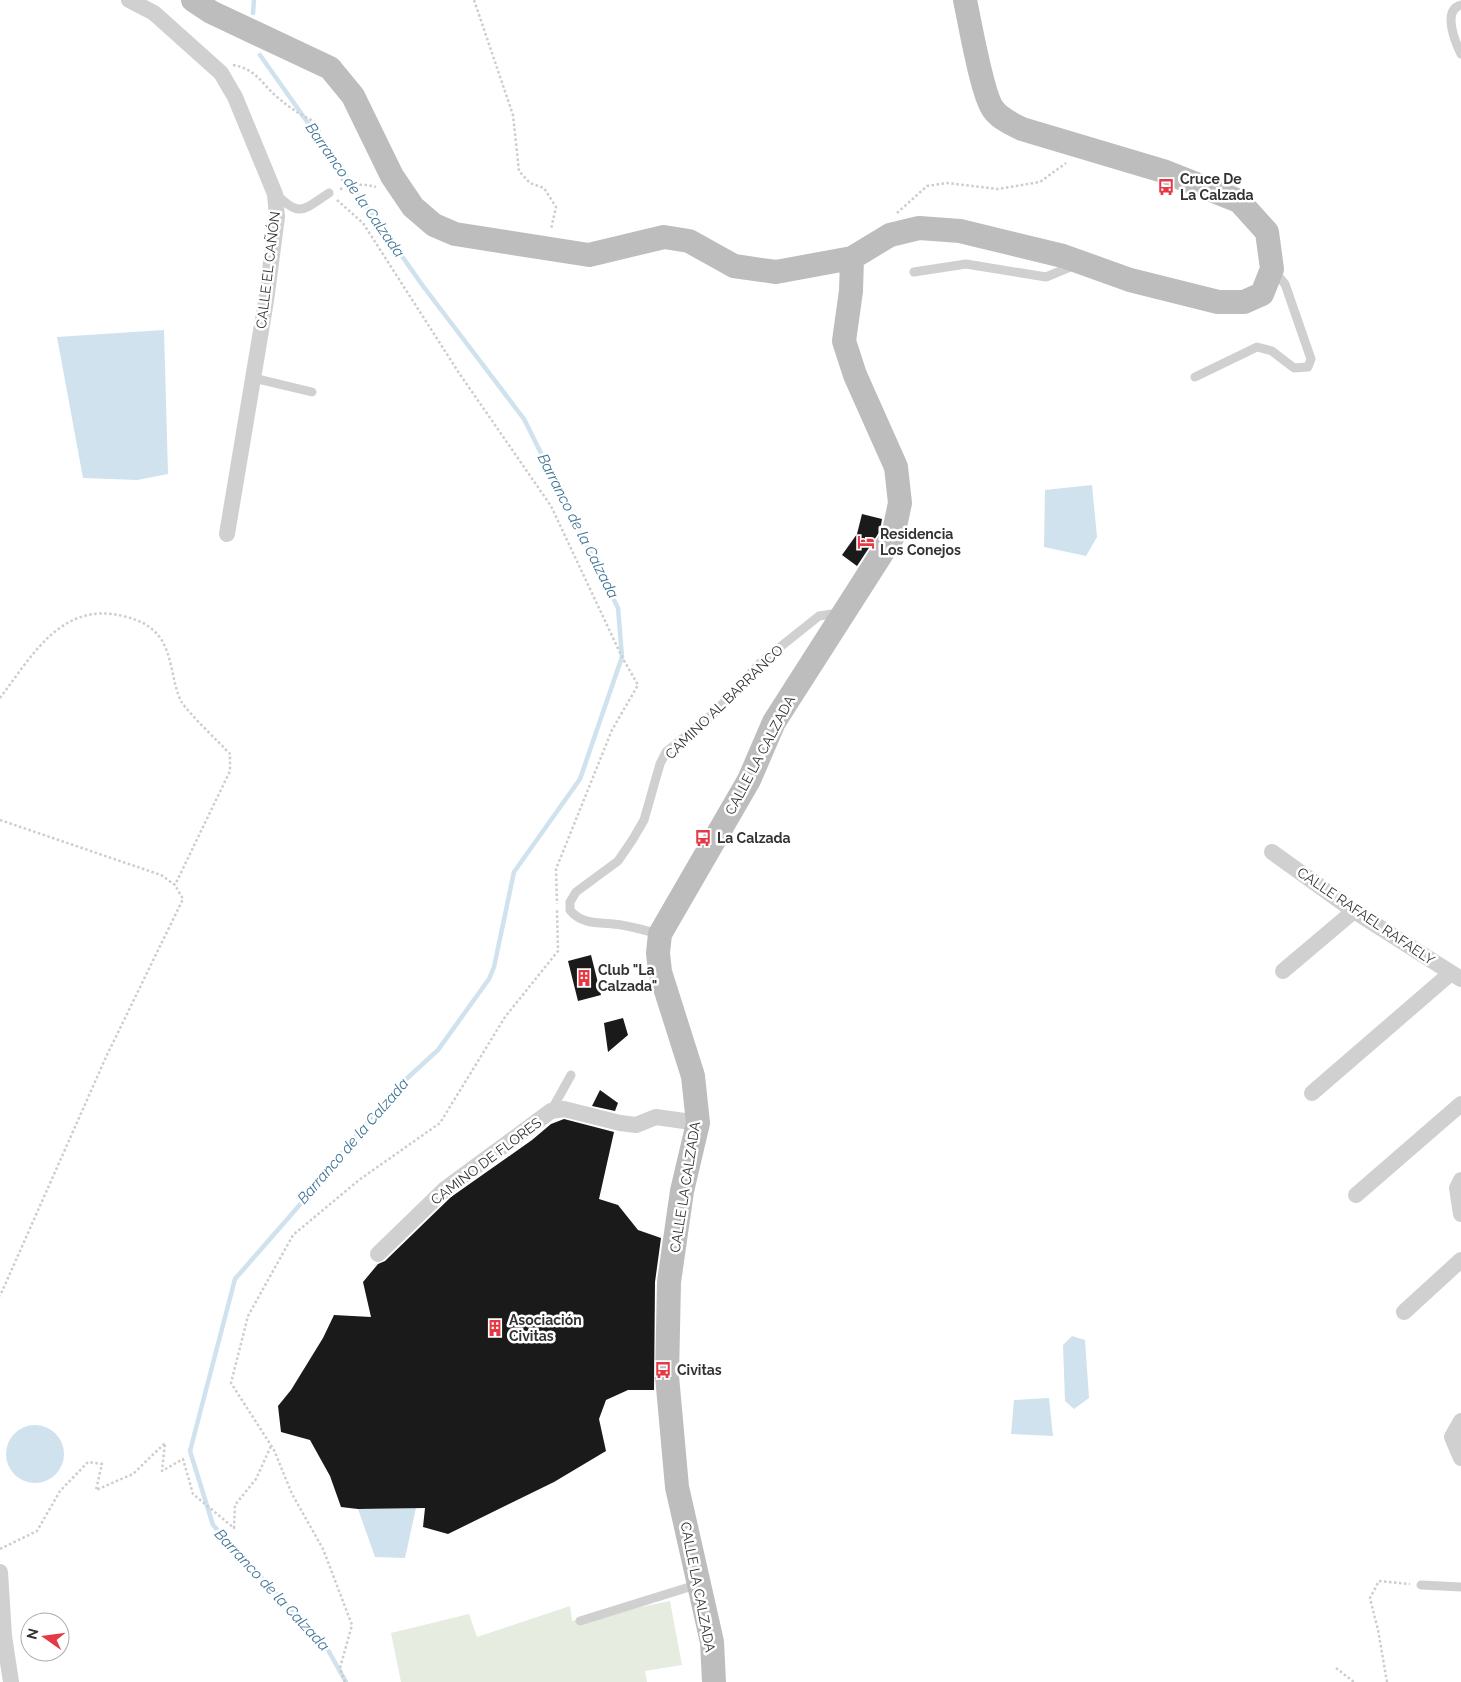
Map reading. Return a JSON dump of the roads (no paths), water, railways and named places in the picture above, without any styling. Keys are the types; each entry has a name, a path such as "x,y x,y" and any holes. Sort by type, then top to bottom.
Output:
{"main road":[{"path":"193,0 211,12 330,68 353,96 392,176 413,207 434,225 455,234 589,255 664,238 689,241 734,266 776,272 852,258 890,235 919,228 960,231 1080,262 1130,280 1218,302 1244,302 1262,294 1272,269 1267,232 1239,201 1163,171 1022,129 1008,122 993,109 986,91 964,0"},
{"name":"CALLE LA CALZADA","path":"714,1682 712,1642 677,1487 667,1376 670,1282 682,1190 698,1123 693,1076 660,972 658,953 660,934 749,780 774,722 893,536 900,503 896,467 855,374 844,341 851,291 852,258"}],"street":[{"name":"CALLE EL CAÑÓN","path":"129,0 154,13 221,73 235,97 275,194 277,217 254,378 227,534"},
{"name":"CALLE RAFAEL RAFAELY","path":"1272,852 1354,910 1456,976"},
{"path":"1282,971 1354,910"},
{"path":"1312,1093 1456,976"},
{"path":"1356,1195 1461,1104"},
{"name":"CAMINO DE FLORES","path":"378,1254 445,1189 551,1111 564,1109 620,1123 636,1125 656,1117 698,1123"},
{"path":"1461,1180 1457,1188 1461,1214"},
{"path":"1404,1312 1461,1260"},
{"path":"1461,1420 1452,1437 1461,1458"},
{"path":"0,1572 4,1636 11,1682"}],"lane":[{"path":"1461,5 1454,10 1451,19 1454,38 1461,54"},
{"path":"275,194 289,208 299,210 308,207 329,193"},
{"path":"914,272 966,264 1046,277 1080,262"},
{"path":"1195,377 1257,347 1272,351 1294,368 1308,368 1311,358 1285,284 1272,269"},
{"path":"254,378 312,392"},
{"name":"CAMINO AL BARRANCO","path":"660,934 620,925 588,922 574,915 570,910 570,902 576,892 618,861 633,839 644,820 660,764 666,752 714,713 760,664 819,616 843,613"},
{"path":"551,1111 570,1075"},
{"path":"580,1621 699,1584"},
{"path":"1421,1586 1461,1587"}],"water":[{"path":"164,330 168,474 137,480 83,478 57,337"},
{"path":"1092,485 1097,537 1086,556 1044,547 1045,490"},
{"path":"1072,1336 1085,1340 1089,1398 1074,1409 1065,1401 1063,1345"},
{"path":"1049,1398 1053,1436 1011,1434 1014,1400"},
{"path":"29,1425 41,1425 56,1433 64,1448 64,1460 56,1475 41,1483 29,1483 14,1475 6,1460 6,1448 14,1433"},
{"path":"416,1508 405,1558 375,1557 358,1509"}],"waterway":[{"name":"Barranco de la Calzada","path":"253,13 254,0"},
{"name":"Barranco de la Calzada","path":"260,55 423,286 524,419 618,608 622,657 580,779 514,872 494,967 489,979 438,1050 391,1093 304,1200 235,1279 190,1451 213,1525 328,1650 346,1682"}],"place":[{"name":"Cruce De La Calzada","path":"1166,187"},
{"name":"Residencia Los Conejos","path":"866,542"},
{"name":"La Calzada","path":"703,838"},
{"name":"Club \"La Calzada\"","path":"584,978"},
{"name":"Asociación Civitas","path":"495,1328"},
{"name":"Civitas","path":"663,1370"}]}
